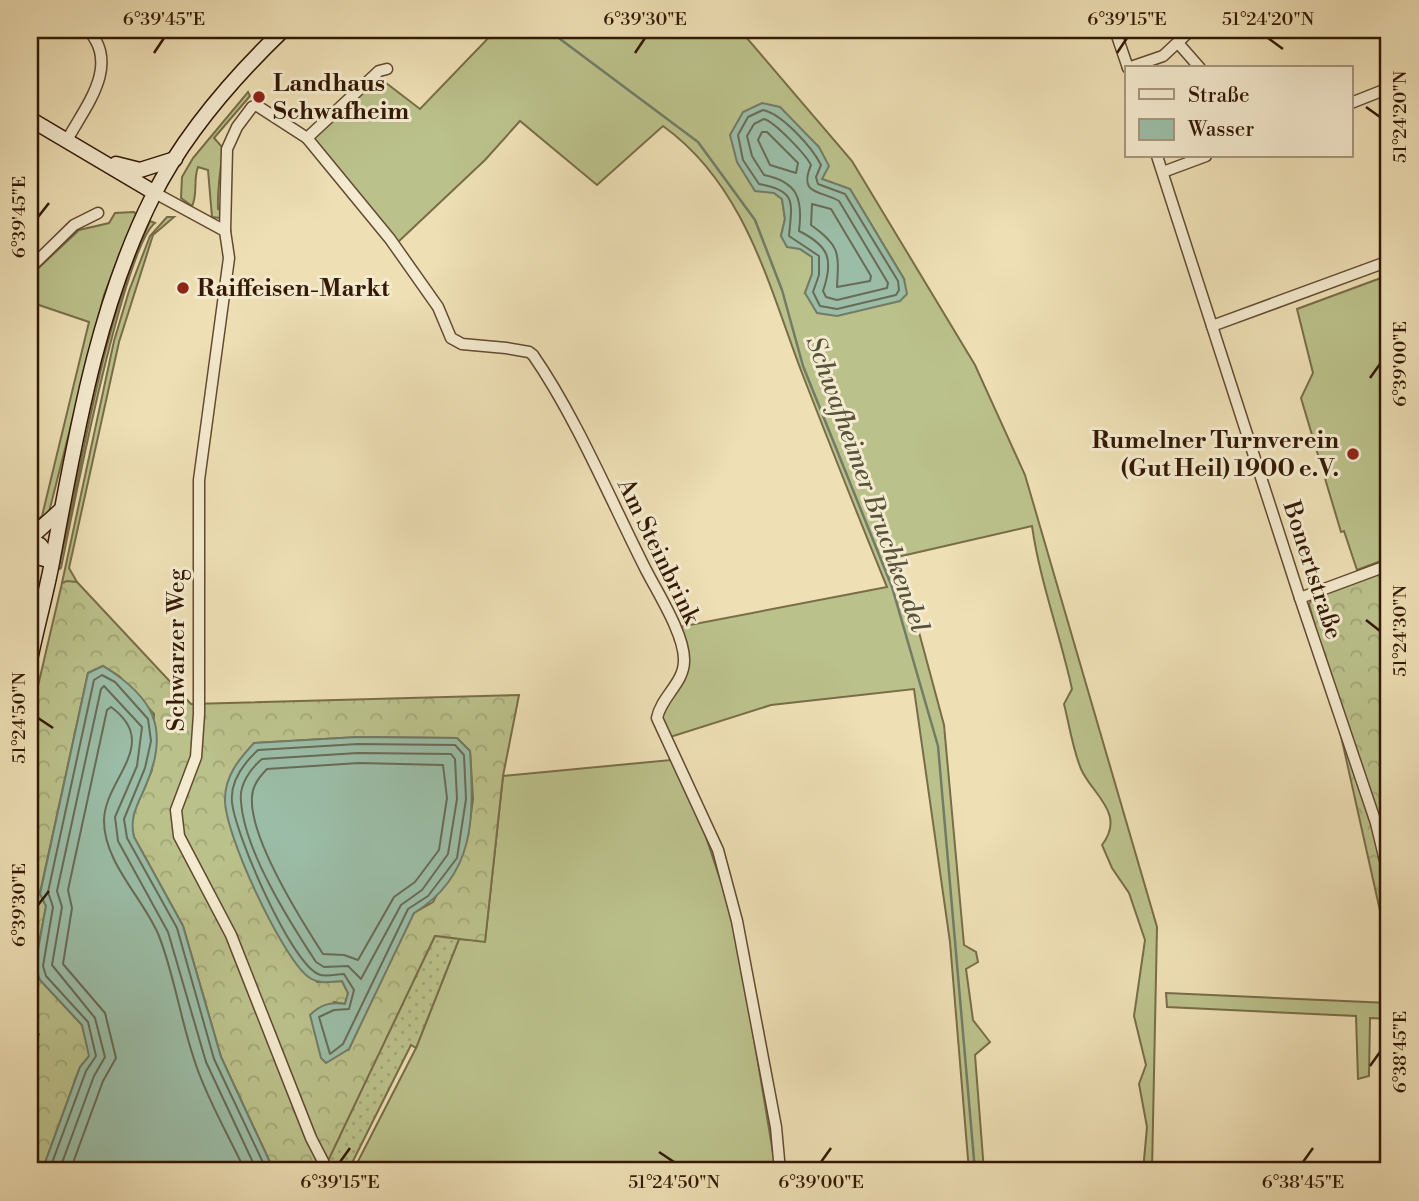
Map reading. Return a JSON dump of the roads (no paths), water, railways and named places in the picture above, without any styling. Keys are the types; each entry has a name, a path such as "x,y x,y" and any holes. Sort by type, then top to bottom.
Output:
{"main road":[{"path":"30,660 111,300 155,193 175,159 219,97 283,30"},
{"path":"30,119 155,193"},
{"path":"85,150 124,168 139,170 175,159"},
{"path":"52,561 40,545 30,539 62,509"},
{"path":"30,555 52,561"}],"street":[{"path":"67,140 92,97 103,69 100,50 88,30"},
{"path":"1115,30 1127,66"},
{"path":"1138,66 1149,64 1191,30"},
{"path":"1178,43 1198,66"},
{"path":"307,138 379,71 387,69"},
{"path":"1352,103 1389,88"},
{"name":"Am Steinbrink","path":"256,106 307,138 390,239 438,307 451,338 462,344 506,348 533,355 596,470 676,631 685,660 682,673 659,710 657,718 718,850 737,921 776,1127 780,1171"},
{"name":"Schwarzer Weg","path":"256,106 251,107 237,127 227,149 225,231 229,258 199,480 199,714 195,757 176,810 175,821 179,836 231,935 311,1139 328,1171"},
{"name":"Bonertstraße","path":"1158,158 1376,823 1389,877"},
{"path":"1163,172 1201,158"},
{"path":"155,193 225,231"},
{"path":"30,268 74,225 98,213"},
{"path":"1212,326 1389,261"},
{"path":"1300,598 1389,565"}],"water":[{"path":"762,103 780,107 819,147 829,166 822,179 850,189 904,279 907,294 900,301 837,316 817,313 805,293 812,274 812,257 800,249 787,247 781,236 785,219 782,199 774,193 755,191 737,162 730,135 743,112"},
{"path":"103,666 135,690 153,716 157,747 133,817 134,837 183,926 221,1057 274,1171 42,1171 80,1067 89,1056 82,1025 40,980 35,966 46,906 40,894 88,673"},
{"path":"358,737 457,738 470,751 470,821 460,862 449,881 434,898 414,913 349,1049 326,1063 321,1058 310,1015 326,1005 345,1004 348,993 342,981 323,982 306,975 282,943 243,864 227,815 225,799 227,783 234,768 254,743"}],"waterway":[{"name":"Schwafheimer Bruchkendel","path":"548,30 698,142 755,220 782,290 803,366 892,587 938,746 975,1171"}],"place":[{"name":"Landhaus Schwafheim","path":"259,97"},
{"name":"Raiffeisen-Markt","path":"183,288"},
{"name":"Rumelner Turnverein (Gut Heil) 1900 e.V.","path":"1353,454"}]}
